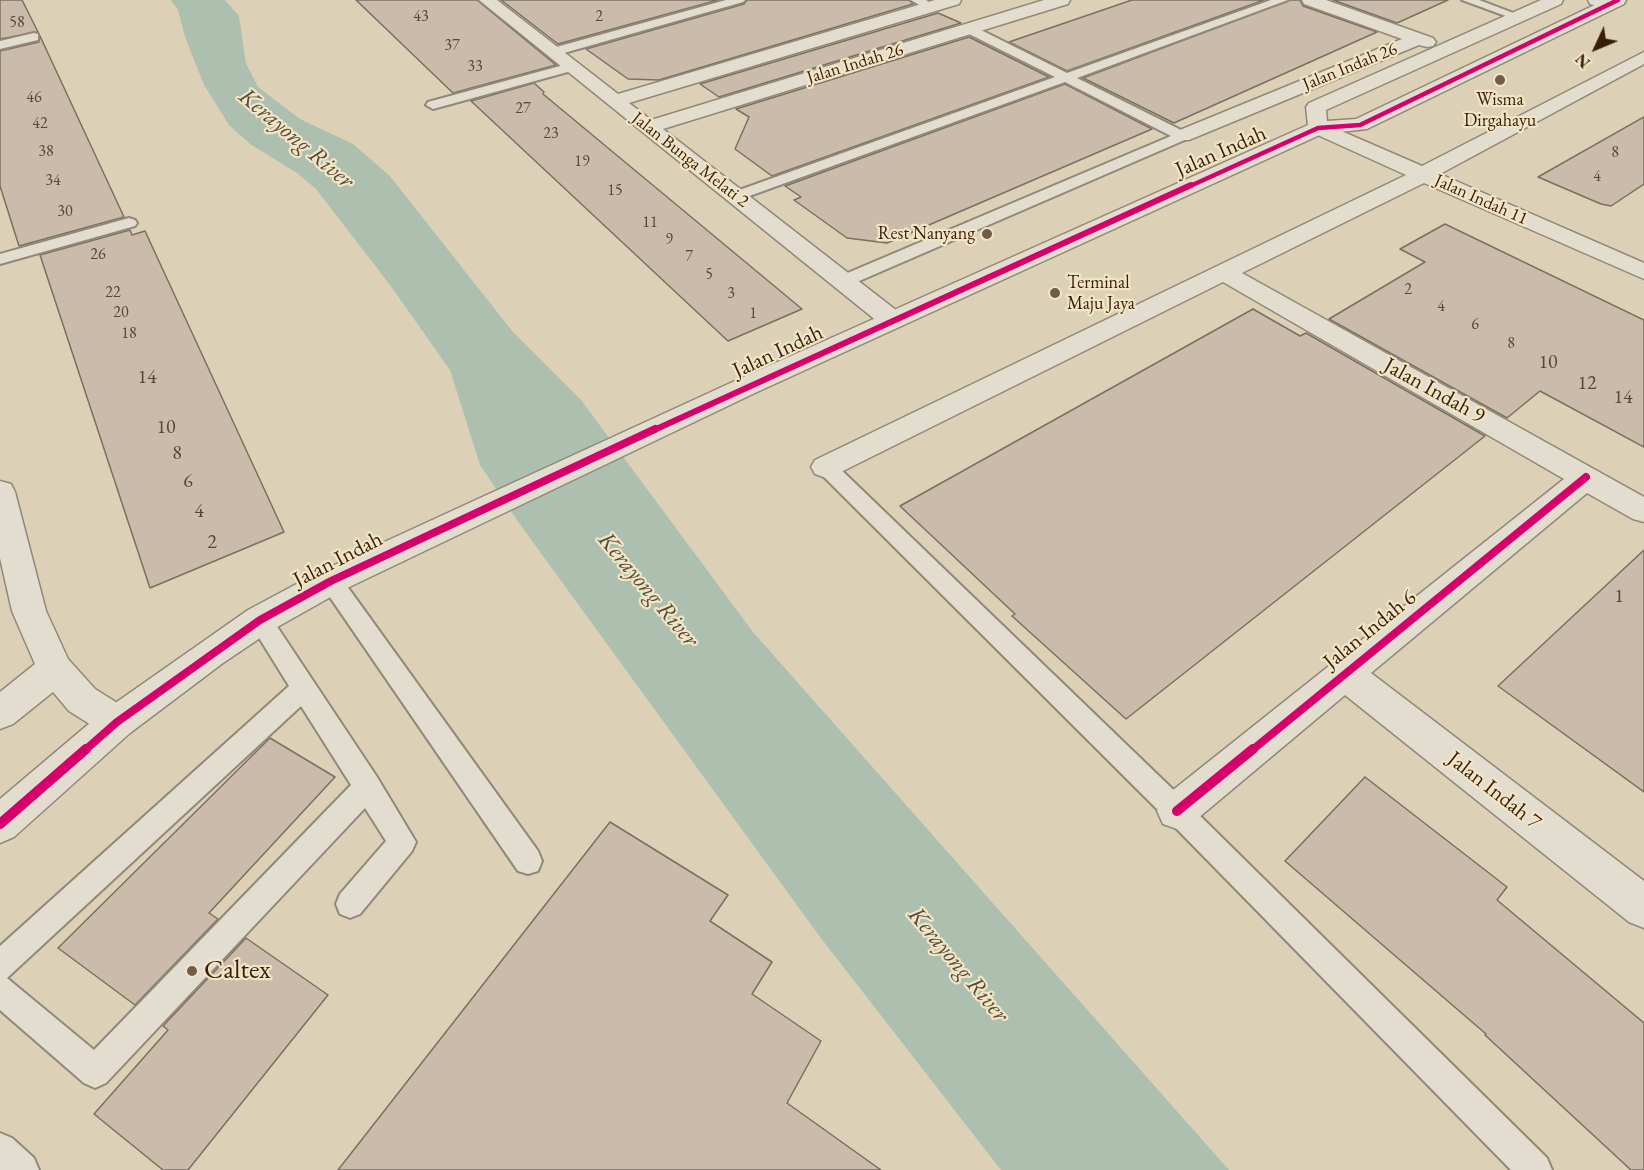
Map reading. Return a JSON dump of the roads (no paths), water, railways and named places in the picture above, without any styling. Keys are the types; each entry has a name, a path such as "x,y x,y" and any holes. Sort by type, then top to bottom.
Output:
{"street":[{"name":"Jalan Indah 26","path":"614,101 924,3 953,0"},
{"name":"Jalan Indah 26","path":"648,127 1062,0"},
{"path":"1310,0 1449,49"},
{"path":"1318,128 1316,108 1555,0"},
{"name":"Jalan Indah","path":"0,824 117,722 260,620 331,581 747,386 1318,128 1360,125 1607,1"},
{"name":"Jalan Bunga Melati 2","path":"499,3 553,52 892,320"},
{"name":"Jalan Indah 26","path":"1182,136 1418,39"},
{"path":"826,467 1424,174 1641,61"},
{"name":"Jalan Indah 11","path":"1318,128 1644,272"},
{"name":"Jalan Indah 9","path":"1223,272 1644,511"},
{"name":"Jalan Indah 6","path":"1178,811 1586,477"},
{"path":"1,497 29,611 54,669 82,700 117,722"},
{"path":"0,712 54,669"},
{"name":"Jalan Indah 7","path":"1345,674 1644,907"}],"lane":[{"path":"553,52 739,0"},
{"path":"736,196 1282,0"},
{"path":"1468,0 1518,17"},
{"path":"969,29 1182,136"},
{"path":"0,45 34,37"},
{"path":"434,105 572,67"},
{"path":"844,281 1182,136"},
{"path":"0,260 129,223"},
{"path":"826,467 1178,811 1535,1170"},
{"path":"331,581 528,861"},
{"path":"260,620 402,842 350,904"},
{"path":"0,966 304,688"},
{"path":"0,990 95,1072 368,786"},
{"path":"0,1150 22,1170"}],"water":[{"name":"Kerayong River","path":"171,0 225,0 239,16 246,63 258,87 300,119 353,144 389,175 513,332 581,400 753,632 1229,1170 1001,1170 820,937 519,523 480,465 450,370 390,285 316,189 297,173 250,144 229,125 204,85 185,37 178,10"}],"place":[{"name":"Wisma Dirgahayu","path":"1500,80"},
{"name":"Rest Nanyang","path":"987,234"},
{"name":"Terminal Maju Jaya","path":"1055,293"},
{"name":"Caltex","path":"192,971"}]}
